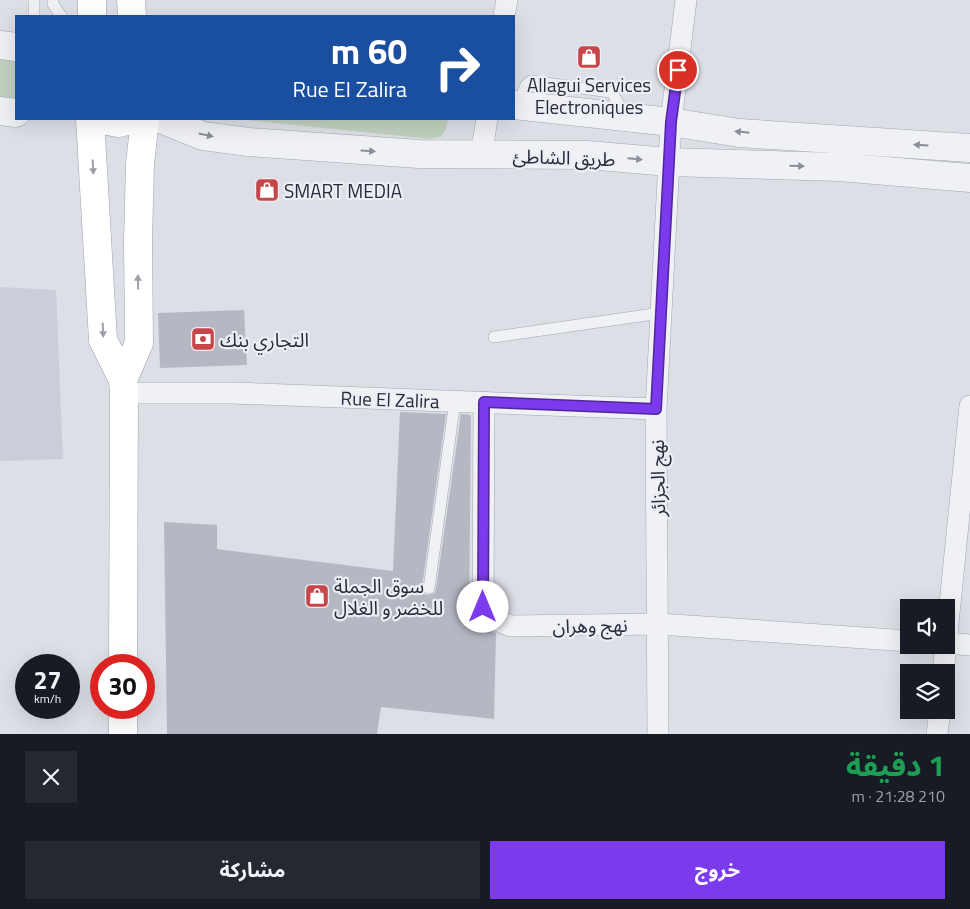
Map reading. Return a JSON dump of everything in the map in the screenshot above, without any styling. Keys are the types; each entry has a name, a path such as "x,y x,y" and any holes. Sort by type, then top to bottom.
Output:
{"main road":[{"path":"92,0 92,15"},
{"path":"131,0 132,15"},
{"path":"90,120 103,340 124,387"},
{"path":"104,120 118,123 131,120"},
{"path":"123,654 124,387 139,343 138,231 140,164 145,120"},
{"path":"123,719 123,734"}],"street":[{"path":"504,15 507,0"},
{"name":"نهج الجزائر","path":"658,734 659,624 656,409 671,122 686,0"},
{"path":"0,45 15,47"},
{"path":"516,106 627,119 671,122 739,133 970,148"},
{"path":"0,111 15,113"},
{"name":"طريق الشاطئ","path":"163,120 203,136 249,142 419,154 586,155 669,162 839,167 970,178"},
{"path":"481,155 487,120"},
{"name":"Rue El Zalira","path":"124,387 656,409"},
{"name":"نهج وهران","path":"484,402 483,607 489,617 511,626 659,624 900,640"},
{"path":"951,599 970,406"},
{"path":"955,644 970,645"},
{"path":"937,734 939,719"}],"lane":[{"path":"34,0 34,15"},
{"path":"53,0 53,4 61,15"},
{"path":"494,337 661,313"},
{"path":"429,588 455,401"}],"shaded area":[{"path":"0,287 56,290 63,459 0,461"}],"green space":[{"path":"0,53 15,54 15,104 0,102"},
{"path":"246,120 448,120 446,129 441,137 430,139"}],"building":[{"name":"التجاري بنك","path":"244,310 247,365 160,368 158,313"},
{"name":"سوق الجملة للخضر و الغلال","path":"400,412 446,414 422,587 424,594 428,595 435,593 436,589 461,414 471,415 469,622 477,622 484,628 496,633 494,719 381,707 377,734 167,734 164,522 217,525 217,549 393,571"}],"place":[{"name":"Allagui Services Electroniques","path":"589,57"},
{"name":"SMART MEDIA","path":"267,190"},
{"name":"التجاري بنك","path":"203,339"},
{"name":"سوق الجملة للخضر و الغلال","path":"317,596"}],"route":[{"path":"483,607 484,402 656,409 671,122 678,70"}]}
